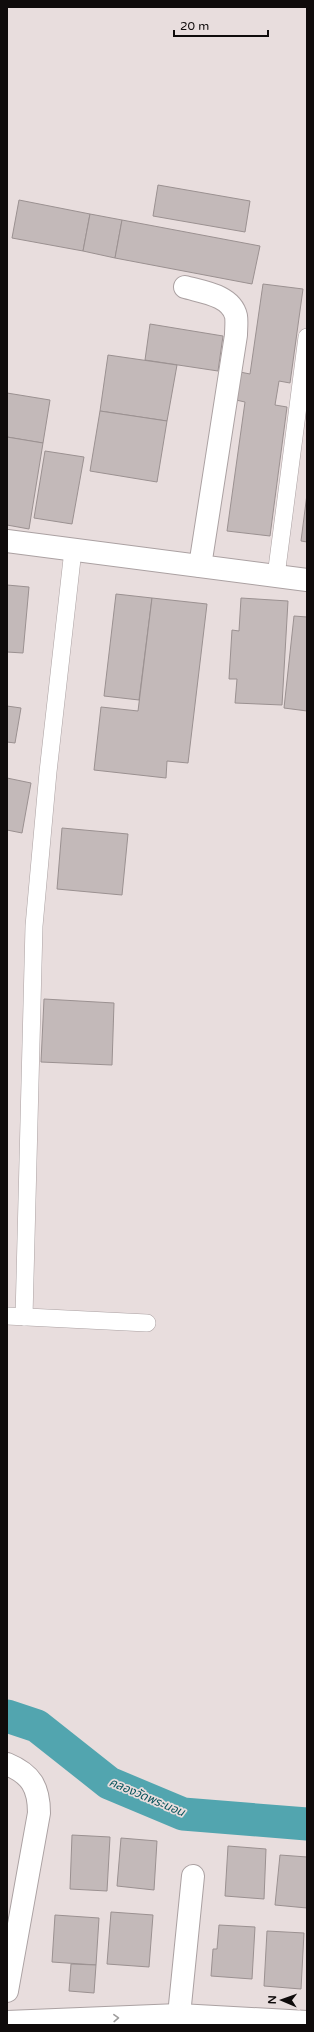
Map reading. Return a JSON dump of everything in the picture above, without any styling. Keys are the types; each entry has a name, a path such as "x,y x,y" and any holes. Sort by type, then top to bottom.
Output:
{"street":[{"path":"186,287 221,298 230,305 236,316 236,335 200,566"},
{"path":"7,541 307,580"},
{"path":"7,1764 18,1768 31,1780 39,1795 39,1813 7,1991"},
{"path":"178,2020 193,1876"},
{"path":"7,2022 178,2020 307,2022"}],"lane":[{"path":"276,576 307,337"},
{"path":"24,1317 34,926 48,772 73,550"},
{"path":"7,1316 147,1323"}],"building":[{"path":"158,185 250,201 245,232 153,216"},
{"path":"19,200 90,214 83,251 12,238"},
{"path":"90,214 122,220 115,258 83,251"},
{"path":"122,220 260,246 252,284 115,258"},
{"path":"263,284 303,289 290,383 279,381 275,405 287,407 270,536 227,531 245,402 236,400 240,372 250,374"},
{"path":"150,324 223,336 218,371 145,360"},
{"path":"108,355 177,365 167,421 100,411"},
{"path":"7,393 50,400 43,443 7,437"},
{"path":"100,411 167,421 157,482 90,471"},
{"path":"7,437 43,443 29,529 7,525"},
{"path":"45,451 84,457 72,524 34,518"},
{"path":"307,494 307,542 301,541"},
{"path":"7,585 29,587 23,653 7,652"},
{"path":"116,594 152,598 139,700 104,696"},
{"path":"152,598 207,604 188,763 167,761 166,778 94,770 101,707 138,711"},
{"path":"241,598 288,601 282,705 235,703 237,679 229,679 232,630 239,631"},
{"path":"294,616 307,617 307,711 284,708"},
{"path":"7,706 21,708 15,743 7,742"},
{"path":"7,778 31,783 22,833 7,830"},
{"path":"62,828 128,834 122,895 57,889"},
{"path":"44,999 114,1003 112,1065 41,1062"},
{"path":"72,1835 110,1837 107,1891 70,1889"},
{"path":"121,1838 157,1841 154,1890 117,1886"},
{"path":"228,1846 266,1849 264,1899 225,1896"},
{"path":"280,1855 307,1857 307,1908 275,1905"},
{"path":"111,1912 153,1915 149,1967 107,1964"},
{"path":"55,1915 99,1918 96,1965 52,1962"},
{"path":"219,1925 255,1927 252,1979 211,1976 213,1949 217,1949"},
{"path":"267,1931 304,1933 301,1989 264,1986"},
{"path":"71,1964 96,1965 94,1993 69,1991"}],"waterway":[{"name":"คลองวัดพระนอน","path":"7,1716 37,1726 109,1783 183,1814 307,1824"}]}
